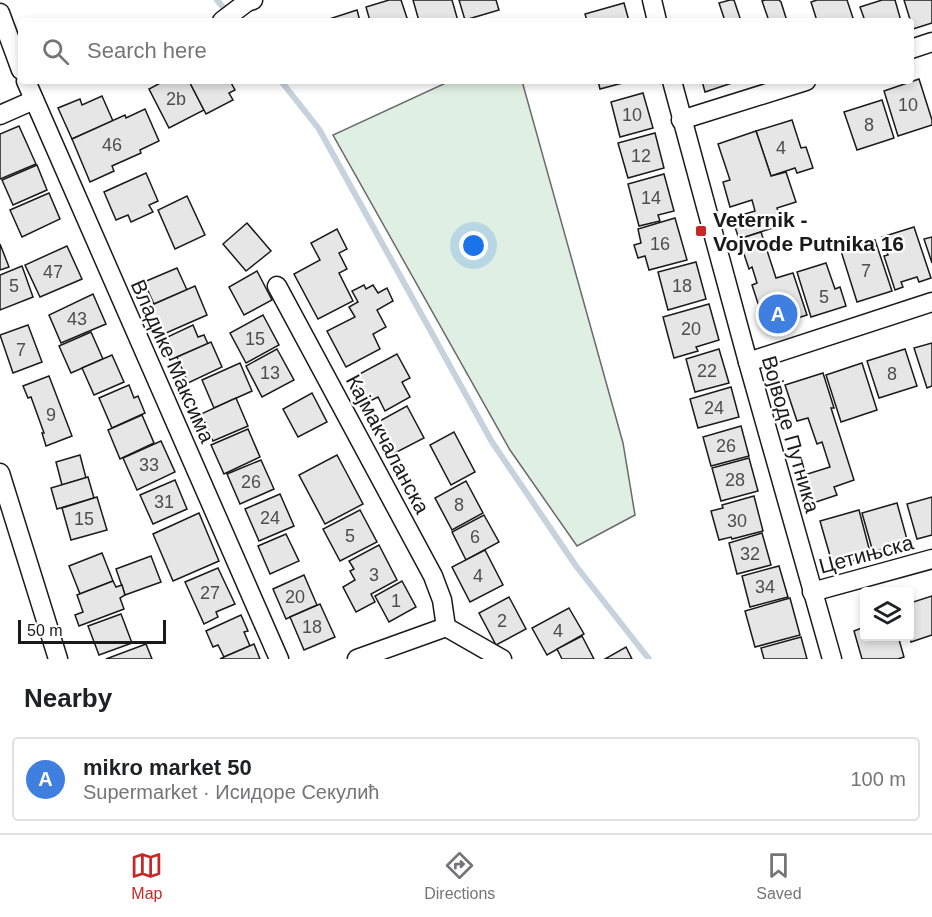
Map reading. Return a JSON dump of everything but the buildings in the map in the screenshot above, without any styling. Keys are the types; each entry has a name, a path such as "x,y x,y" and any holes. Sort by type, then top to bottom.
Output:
{"street":[{"path":"652,0 656,18"},
{"path":"226,18 250,1"},
{"name":"Владике Максима","path":"0,13 18,60"},
{"path":"914,48 932,42"},
{"name":"Владике Максима","path":"28,84 279,659"},
{"name":"Војводе Путника","path":"673,84 832,659"},
{"path":"681,120 796,84"},
{"path":"0,115 34,100"},
{"name":"Кајмакчаланска","path":"277,286 433,576 442,600 446,627"},
{"path":"748,362 932,302"},
{"path":"0,473 58,659"},
{"name":"Цетињска","path":"812,592 932,559"},
{"path":"357,659 446,627 502,659"}],"green space":[{"path":"444,84 523,84 623,443 635,515 577,546 510,450 333,135"}],"waterway":[{"path":"217,0 228,13"},
{"path":"283,84 319,129 492,442 576,566 649,659"}],"place":[{"name":"Veternik - Vojvode Putnika 16","path":"701,231"},
{"name":"mikro market 50","path":"778,314"}]}
